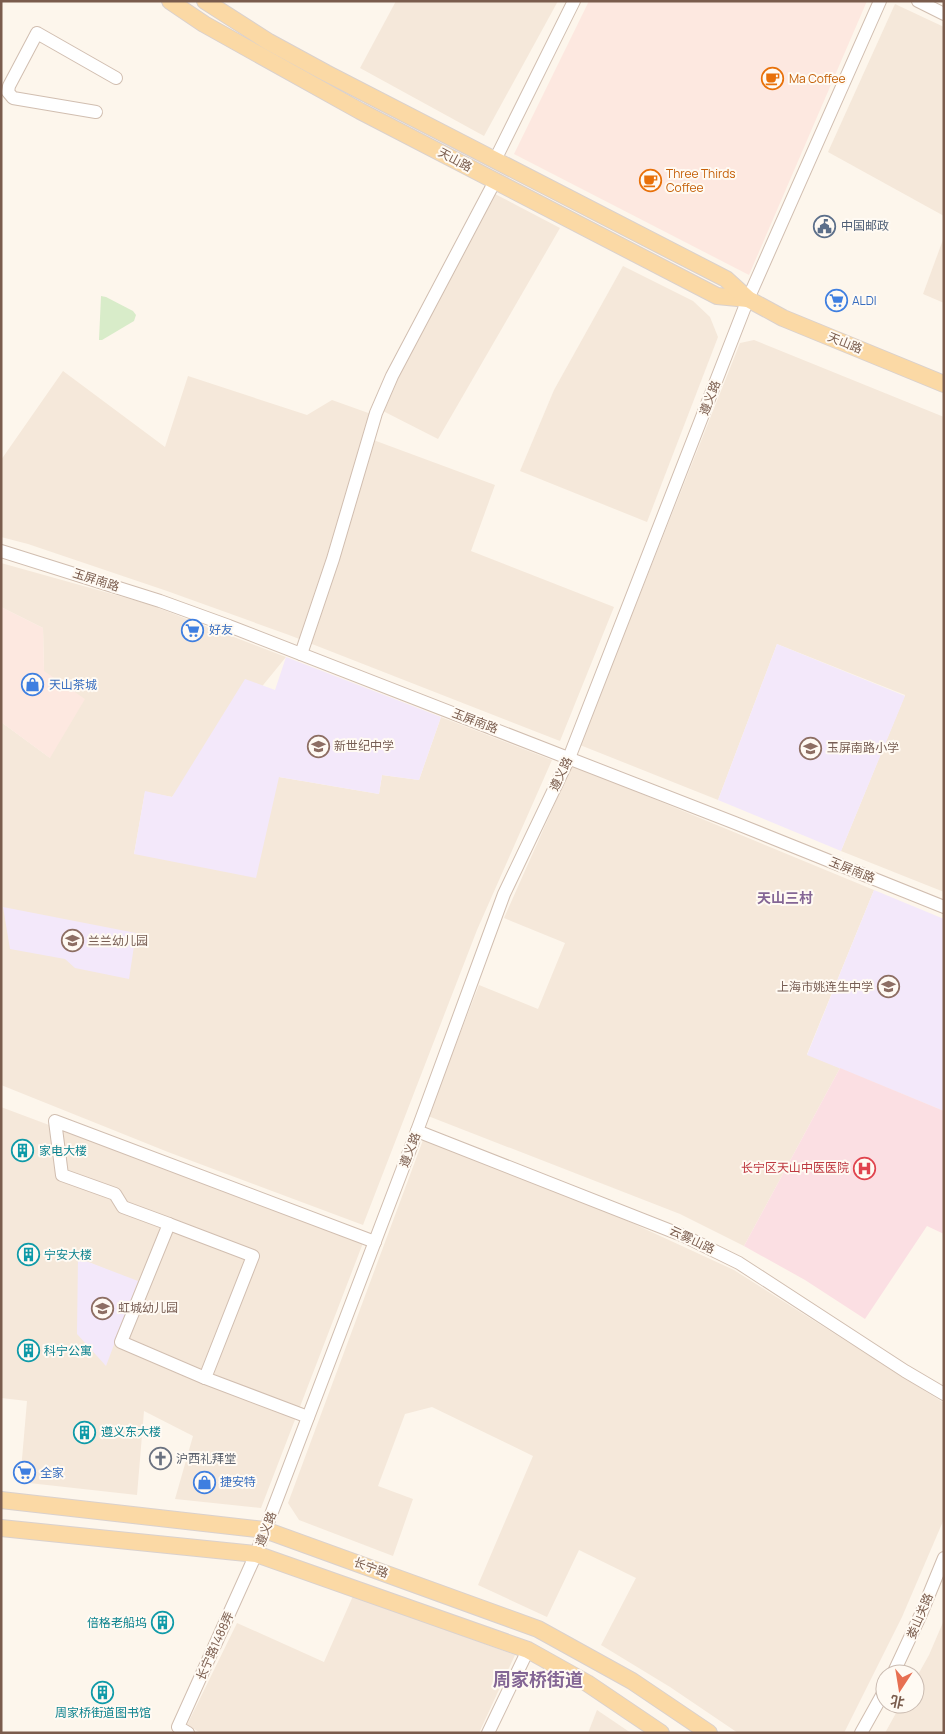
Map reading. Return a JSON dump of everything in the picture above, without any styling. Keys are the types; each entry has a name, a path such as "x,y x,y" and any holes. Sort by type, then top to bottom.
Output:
{"main road":[{"name":"天山路","path":"170,1 214,30 352,106 717,296 748,299"},
{"name":"天山路","path":"205,1 269,42 326,73 726,279 748,299 783,318 944,384"},
{"name":"长宁路","path":"1,1500 265,1530 538,1628 632,1681 709,1733"},
{"name":"长宁路","path":"1,1528 256,1554 528,1650 588,1683 661,1733"}],"street":[{"path":"495,160 574,1"},
{"name":"遵义路","path":"256,1554 417,1131 504,894 569,758 748,299 880,1"},
{"path":"918,1 944,14"},
{"path":"96,112 13,98 8,92 9,86 37,33 116,78"},
{"path":"301,654 333,560 376,413 392,376 495,181"},
{"name":"玉屏南路","path":"1,551 160,601 301,654 944,907"},
{"path":"205,1378 253,1256 123,1207 115,1194 62,1176 55,1121 375,1242"},
{"name":"云雾山路","path":"417,1131 676,1232 740,1263 897,1366 944,1394"},
{"path":"169,1224 121,1342 205,1378 308,1418"},
{"name":"长宁路1488弄","path":"180,1731 256,1554"},
{"name":"娄山关路","path":"898,1664 944,1558"},
{"path":"488,1733 528,1650"},
{"path":"861,1733 875,1708"}],"shaded area":[{"path":"396,1 558,1 484,136 360,68"},
{"path":"589,1 867,1 749,275 514,154"},
{"path":"895,4 944,27 944,216 828,152"},
{"path":"495,194 560,228 438,439 381,410"},
{"path":"944,237 944,303 923,294"},
{"path":"623,266 693,301 710,317 718,337 647,522 520,471 554,390"},
{"path":"754,340 944,417 944,892 841,851 905,695 777,644 718,800 580,745 740,343"},
{"path":"63,371 165,447 188,376 307,415 332,400 374,415 368,438 495,485 471,551 614,607 560,741 289,635 167,591 28,544 1,537 1,460"},
{"path":"1,563 148,604 286,657 172,797 145,792 134,854 279,777 379,794 382,775 419,780 441,717 552,760 477,930 363,1225 168,1152 1,1085 1,722 50,758 43,628 1,607"},
{"name":"天山茶城","path":"1,607 43,628 44,671 85,699 50,758 1,722"},
{"name":"玉屏南路小学","path":"777,644 905,696 841,851 718,800"},
{"name":"新世纪中学","path":"286,657 441,717 419,780 382,775 379,794 279,777 256,878 134,854 145,791 172,797 245,679 275,690"},
{"name":"天山三村","path":"572,765 874,890 807,1054 840,1068 744,1246 680,1214 428,1116 479,985 538,1009 565,943 504,918"},
{"name":"上海市姚连生中学","path":"874,890 944,919 944,1111 807,1055"},
{"name":"兰兰幼儿园","path":"3,907 136,933 129,979 75,968 65,959 10,949"},
{"name":"长宁区天山中医医院","path":"840,1068 944,1111 944,1234 927,1226 865,1319 805,1280 744,1246"},
{"path":"1,1107 363,1243 261,1508 175,1499 193,1436 144,1411 137,1495 20,1482 27,1401 1,1398","holes":["78,1258 137,1282 105,1365"]},
{"path":"423,1140 619,1217 734,1270 944,1403 944,1519 902,1617 878,1664 875,1664 875,1671 844,1733 738,1733 670,1687 601,1645 636,1578 579,1550 547,1617 478,1585 533,1456 432,1407 405,1414 378,1486 413,1499 393,1556 299,1520 288,1503"},
{"name":"虹城幼儿园","path":"78,1258 138,1281 106,1366 77,1334"},
{"path":"353,1596 515,1655 479,1733 201,1733 187,1725 237,1623 324,1662"},
{"path":"944,1620 944,1733 885,1733 895,1714 925,1714 924,1664"},
{"path":"597,1710 631,1733 588,1733"}],"green space":[{"path":"101,296 133,311 136,315 134,321 99,340"}],"place":[{"name":"Ma Coffee","path":"773,79"},
{"name":"Three Thirds Coffee","path":"650,181"},
{"name":"中国邮政","path":"825,226"},
{"name":"ALDI","path":"836,301"},
{"name":"好友","path":"193,630"},
{"name":"天山茶城","path":"33,685"},
{"name":"新世纪中学","path":"318,746"},
{"name":"玉屏南路小学","path":"811,748"},
{"name":"兰兰幼儿园","path":"72,941"},
{"name":"上海市姚连生中学","path":"889,987"},
{"name":"家电大楼","path":"23,1151"},
{"name":"长宁区天山中医医院","path":"865,1168"},
{"name":"宁安大楼","path":"28,1255"},
{"name":"虹城幼儿园","path":"102,1308"},
{"name":"科宁公寓","path":"28,1351"},
{"name":"遵义东大楼","path":"85,1432"},
{"name":"沪西礼拜堂","path":"160,1459"},
{"name":"全家","path":"24,1473"},
{"name":"捷安特","path":"204,1482"},
{"name":"倍格老船坞","path":"163,1623"},
{"name":"周家桥街道图书馆","path":"103,1692"}],"district":[{"name":"天山三村","path":"785,898"},
{"name":"周家桥街道","path":"538,1680"}]}
